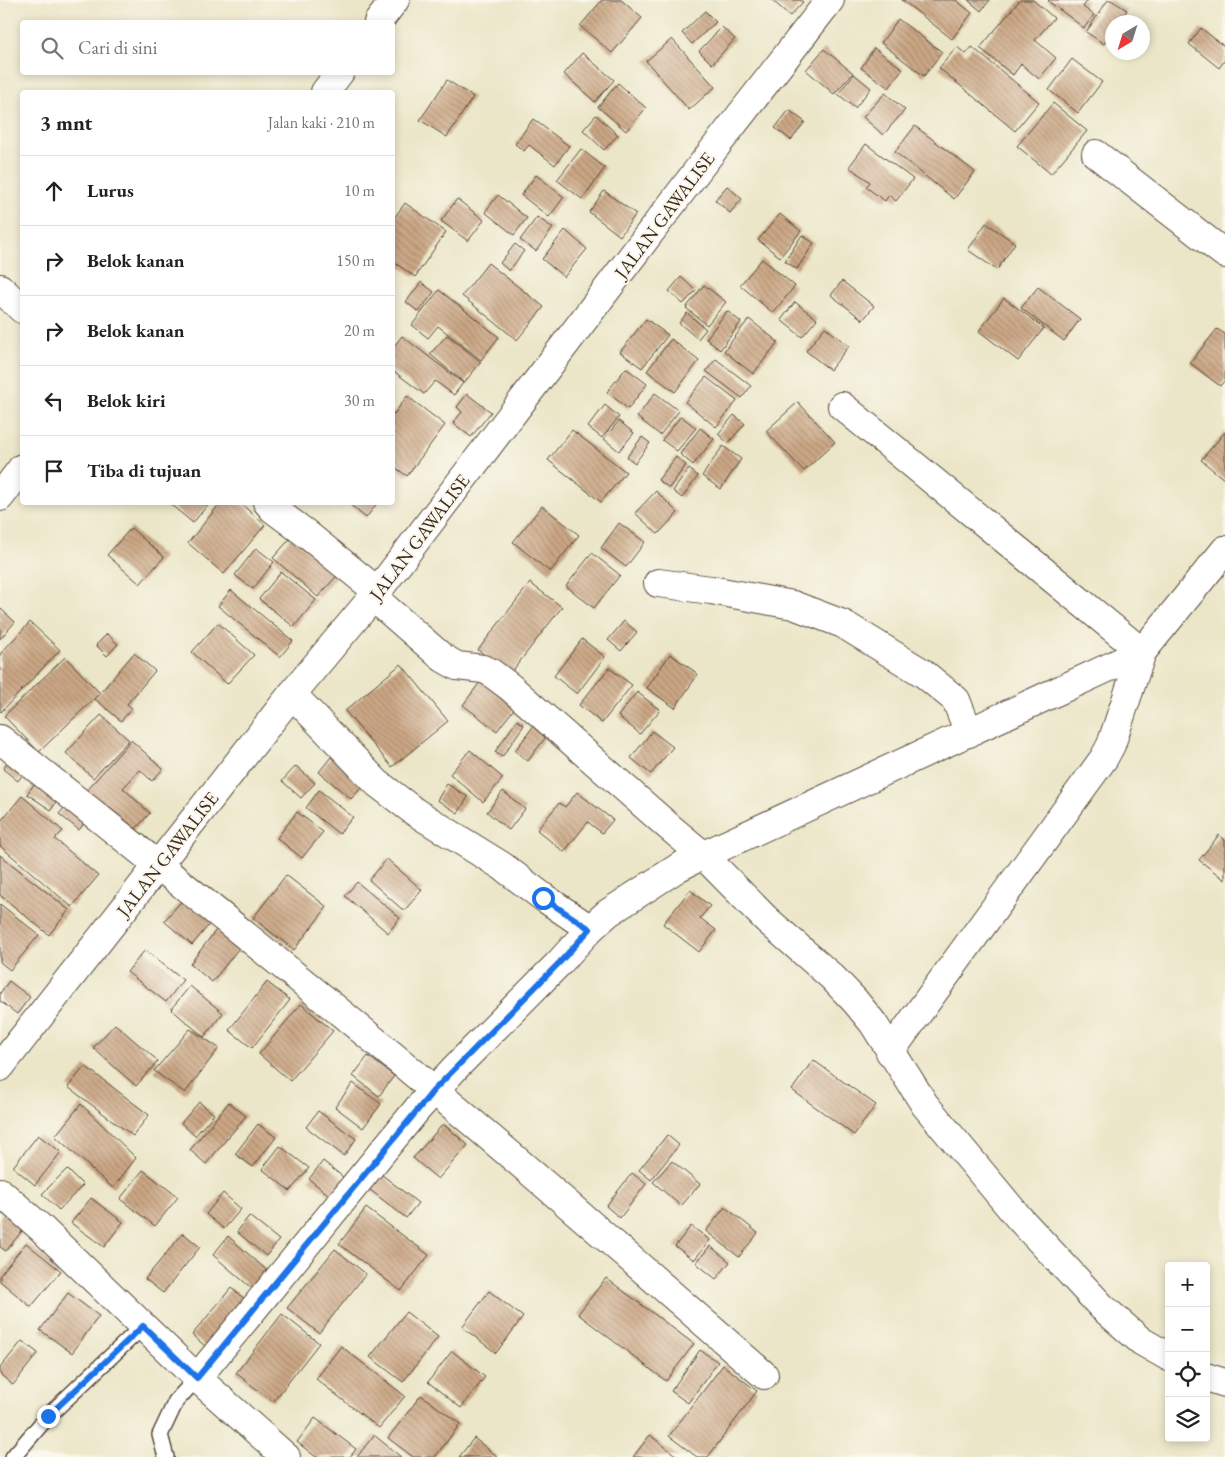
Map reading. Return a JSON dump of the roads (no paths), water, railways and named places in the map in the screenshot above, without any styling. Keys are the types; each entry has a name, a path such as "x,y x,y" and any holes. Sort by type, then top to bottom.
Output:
{"street":[{"path":"380,20 395,0"},
{"name":"JALAN GAWALISE","path":"0,1067 292,694 375,594 700,167 830,0"},
{"path":"326,90 338,75"},
{"path":"1096,154 1225,254"},
{"path":"0,288 20,307"},
{"path":"842,406 1142,652"},
{"path":"0,497 20,471"},
{"path":"270,505 304,532 375,594 443,658 457,666 483,669 490,672 510,687 704,856 766,919 832,977 873,1023 925,1105 1019,1218 1102,1307 1141,1341 1165,1355"},
{"path":"890,1052 1104,758 1111,744 1142,652 1225,550"},
{"path":"658,583 711,590 793,605 843,624 923,674 956,700 969,733"},
{"path":"197,1378 434,1090 590,929 608,913 679,867 1142,652"},
{"path":"292,694 377,783 415,812 502,866 543,898 590,929"},
{"path":"0,739 434,1090 764,1375"},
{"path":"0,1192 41,1228 197,1378 286,1457"},
{"path":"1210,1377 1225,1383"}],"lane":[{"path":"13,1457 48,1416 143,1326"},
{"path":"166,1457 160,1435 176,1400 197,1378"}]}
